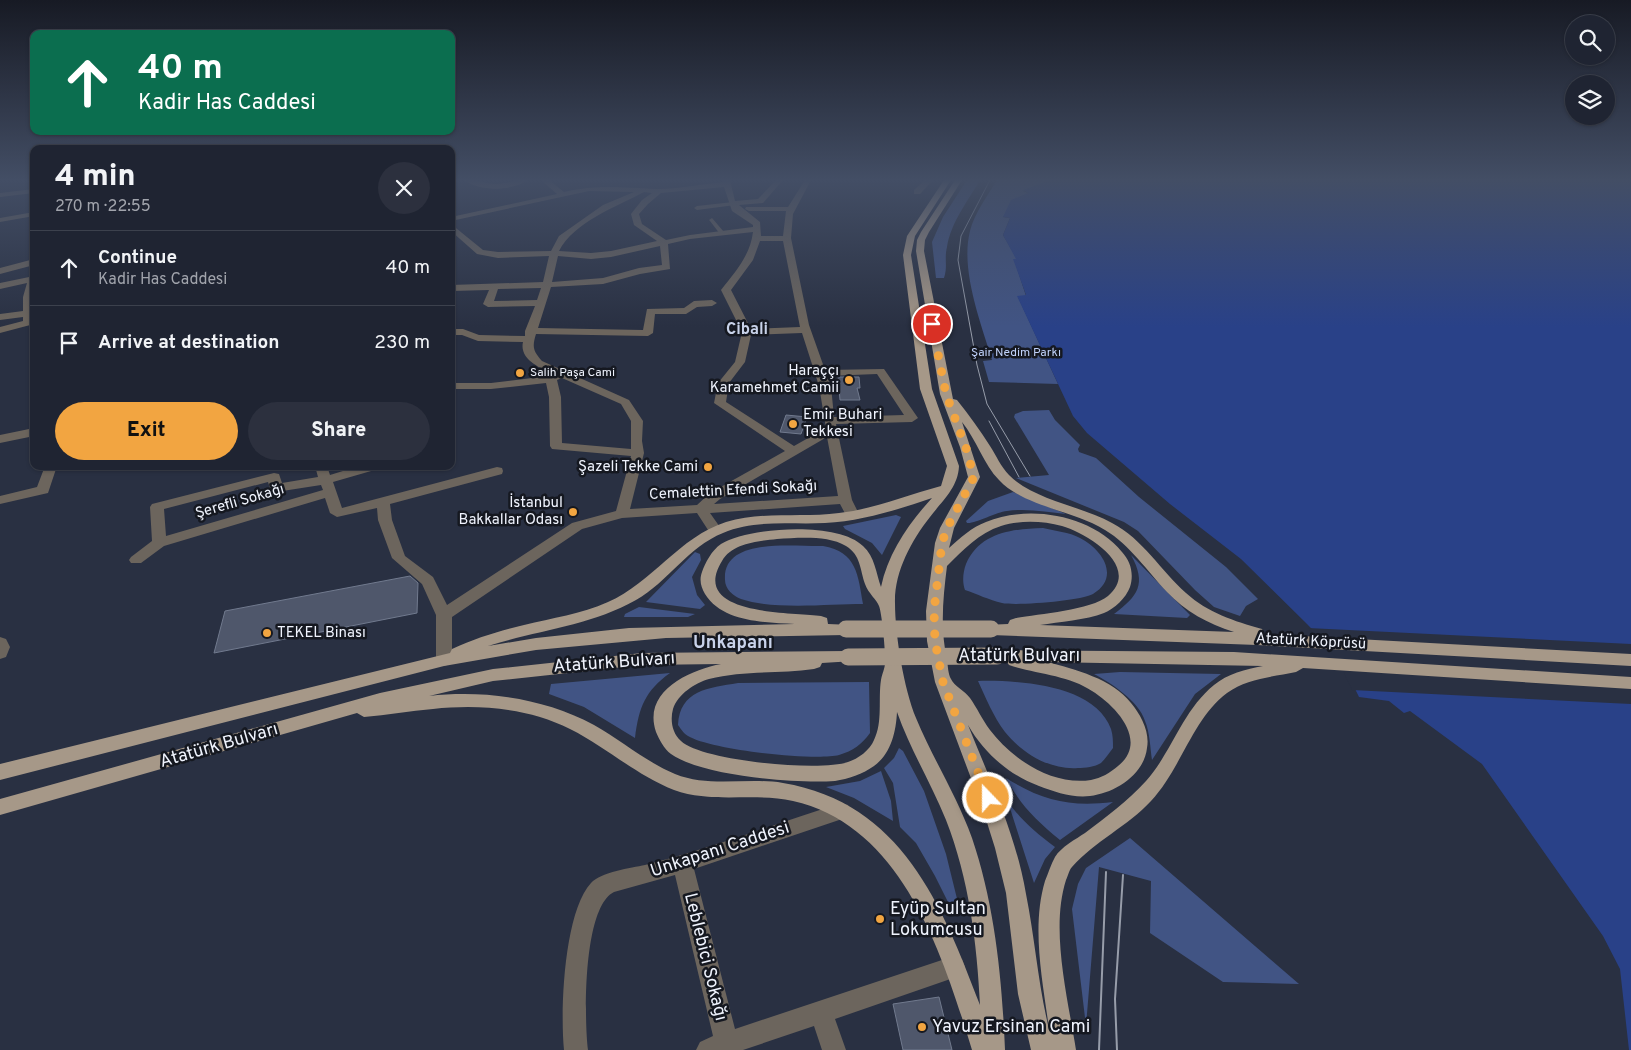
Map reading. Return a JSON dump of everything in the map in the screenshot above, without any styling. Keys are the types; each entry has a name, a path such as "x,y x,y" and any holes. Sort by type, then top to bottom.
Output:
{"main road":[{"path":"915,229 911,236 907,251 920,357 926,389 953,466 953,474 946,488 920,520 908,541 890,580 887,603 894,663 906,715 949,803 975,880 989,974 993,1050"},
{"path":"927,229 920,245 938,359 946,394 966,448 974,477 947,528 942,543 934,611 935,641 943,682 994,813 1005,848 1016,894 1029,994 1043,1050"},
{"path":"946,394 971,424 1003,476 1009,482 1027,492 1090,517 1125,537 1181,596 1204,614 1243,630 1296,642"},
{"path":"444,660 468,647 497,637 574,619 619,602 649,584 691,546 715,530 751,521 826,519 853,516 905,503 946,488"},
{"path":"939,565 971,536 990,525 1007,520 1026,519 1067,523 1087,530 1114,550 1123,562 1126,575 1124,586 1116,598 1108,604 1099,608 991,628"},
{"path":"846,629 816,621 733,610 711,592 707,580 711,567 717,556 726,548 754,536 776,534 838,538 850,543 859,550 868,562 877,594 887,603"},
{"name":"Atatürk Köprüsü","path":"991,628 1631,660"},
{"name":"Atatürk Bulvarı","path":"0,772 444,660 536,644 629,634 991,628"},
{"path":"943,682 961,699 984,735 1005,756 1018,767 1049,784 1086,790 1122,777 1133,766 1139,753 1138,734 1131,715 1118,700 1098,686 1083,679 997,656"},
{"name":"Atatürk Bulvarı","path":"0,807 380,700 485,677 561,667 642,659 997,656 1234,658 1306,664"},
{"path":"848,657 795,666 725,671 708,674 686,682 674,691 666,704 662,718 665,734 677,748 697,757 732,765 804,772 834,773 851,769 872,758 884,740 888,722 888,679 894,663"},
{"path":"1064,1050 1050,934 1053,892 1057,874 1063,862 1136,805 1155,784 1197,715 1217,692 1245,676 1306,664"},
{"name":"Atatürk Köprüsü","path":"1306,664 1631,682"},
{"path":"343,711 394,708 446,700 471,700 525,706 574,724 600,738 654,773 681,785 710,789 791,792 819,800 841,811 861,823 886,844 912,876 940,929 984,1050"}],"street":[{"path":"575,229 562,238 554,254 547,285 529,335 528,351 538,363 556,376 594,386 625,402 637,421 636,441 638,453 622,514"},
{"path":"455,288 603,281 639,271 667,267 664,242 644,229"},
{"path":"719,229 722,233"},
{"path":"757,229 749,262 726,290 747,332 740,362 724,383 720,403 794,451"},
{"path":"785,229 806,330 824,386 846,500 853,516"},
{"path":"455,230 480,252 498,255 554,254 591,256 611,254 690,236 722,233 757,234 786,238"},
{"path":"0,271 30,263"},
{"path":"0,286 30,280"},
{"path":"495,286 488,304 541,303"},
{"path":"455,332 463,332 478,338 529,335 648,334 650,312 686,310 694,304 712,303"},
{"path":"0,317 29,319"},
{"path":"0,330 29,319"},
{"path":"747,332 806,330"},
{"path":"715,530 701,509 715,496 794,451 830,425 912,418 880,371 820,372"},
{"path":"455,386 491,386 556,376"},
{"path":"556,376 556,446 638,453"},
{"path":"0,439 30,433"},
{"path":"0,500 43,490 50,470"},
{"path":"322,470 337,513 497,471"},
{"path":"159,543 157,507 272,472 276,488 328,486 365,470"},
{"name":"Şerefli Sokağı","path":"136,560 159,543 328,486"},
{"name":"Cemalettin Efendi Sokağı","path":"444,615 577,526 622,514 846,500"},
{"path":"383,502 386,520 399,558 428,580 444,615 444,660"},
{"path":"0,643 2,647 0,653"},
{"name":"Unkapanı Caddesi","path":"576,1050 574,1039 574,1000 578,960 585,922 593,897 600,888 683,864 841,811"},
{"name":"Leblebici Sokağı","path":"683,864 721,1048"},
{"path":"721,1048 954,967"},
{"path":"821,1013 834,1050"}],"green space":[{"path":"938,229 952,229 946,251 944,278 936,278 932,242"},
{"name":"Şair Nedim Parkı","path":"971,229 1005,229 1003,235 1017,259 1014,259 1026,296 1018,297 1058,384 989,382 983,361 992,360 973,296 970,279 968,246"},
{"path":"1049,410 1055,420 1080,445 1079,452 1096,458 1139,497 1226,567 1258,599 1246,606 1240,616 1214,607 1138,531 1124,522 1016,478 1049,475 1014,417 1015,414 1023,411"},
{"path":"1013,492 1066,514 1014,510 967,523 966,521 988,501"},
{"path":"896,515 901,517 882,555 872,543 845,529 843,526"},
{"path":"1043,528 1076,536 1088,543 1101,556 1107,572 1106,580 1093,594 1075,599 1009,604 988,599 965,590 963,580 966,564 972,553 980,545 998,534 1009,531"},
{"path":"779,546 823,546 843,554 854,566 863,604 801,606 769,604 741,599 732,594 726,586 727,566 735,556 747,550"},
{"path":"695,552 700,554 701,560 692,577 697,595 705,605 700,609 646,602"},
{"path":"1131,555 1190,615 1187,618 1114,614 1129,601 1138,589 1138,574"},
{"path":"639,607 695,614 688,617 624,617 625,614"},
{"path":"1120,672 1221,674 1195,694 1152,760 1148,730 1137,706 1124,693 1094,674"},
{"path":"670,673 649,693 641,709 635,738 584,707 549,694 551,684"},
{"path":"978,681 1033,684 1072,694 1089,702 1102,714 1111,729 1113,748 1101,763 1087,767 1068,768 1038,759 1020,747 1005,732 993,713"},
{"path":"869,682 870,733 857,747 839,755 808,757 739,750 700,741 687,735 678,725 684,704 690,698 706,689 738,683"},
{"path":"899,748 903,751 924,791 946,854 961,915 955,916 916,843 900,827 893,783 884,768 894,758"},
{"path":"881,771 891,801 893,821 854,798 826,787 860,781"},
{"path":"1006,778 1032,792 1057,801 1083,804 1113,802 1060,840 1030,812 1017,797"},
{"path":"1008,802 1030,826 1055,847 1045,859 1034,883"},
{"path":"1130,838 1299,984 1223,982 1150,933 1151,881 1099,867 1086,1026 1072,909 1078,884 1086,868"}],"shaded area":[{"path":"1005,229 1631,229 1631,1050 1629,1050 1620,969 1603,936 1482,764 1410,711 1404,713 1389,701 1359,697 1340,658 1241,559 1170,504 1087,433 1073,416 1017,296 1026,295 1013,259 1016,259 1003,235"}],"pier":[{"path":"1308,628 1631,644 1631,704 1352,690 1338,660"}],"building":[{"path":"838,377 859,377 860,388 857,388 860,400 840,400"},
{"name":"Emir Buhari Tekkesi","path":"786,415 807,417 801,434 780,432"},
{"name":"TEKEL Binası","path":"410,576 418,583 417,613 214,653 225,611"},
{"name":"Yavuz Ersinan Cami","path":"939,997 952,1050 903,1050 893,1004"}],"tram line":[{"path":"965,229 961,236 958,260 977,365 987,404 1030,476"},
{"path":"989,421 1019,477"},
{"path":"1099,1050 1106,872"},
{"path":"1117,1050 1115,999 1123,875"}],"place":[{"name":"Salih Paşa Cami","path":"520,373"},
{"name":"Haraççı Karamehmet Camii","path":"849,380"},
{"name":"Emir Buhari Tekkesi","path":"793,424"},
{"name":"Şazeli Tekke Cami","path":"708,467"},
{"name":"İstanbul Bakkallar Odası","path":"573,512"},
{"name":"TEKEL Binası","path":"267,633"},
{"name":"Eyüp Sultan Lokumcusu","path":"880,919"},
{"name":"Yavuz Ersinan Cami","path":"922,1027"}],"district":[{"name":"Cibali","path":"747,330"},
{"name":"Unkapanı","path":"733,643"}],"route":[{"path":"932,324 946,394 966,448 974,477 947,528 942,543 934,611 935,641 943,682 988,798"}]}
